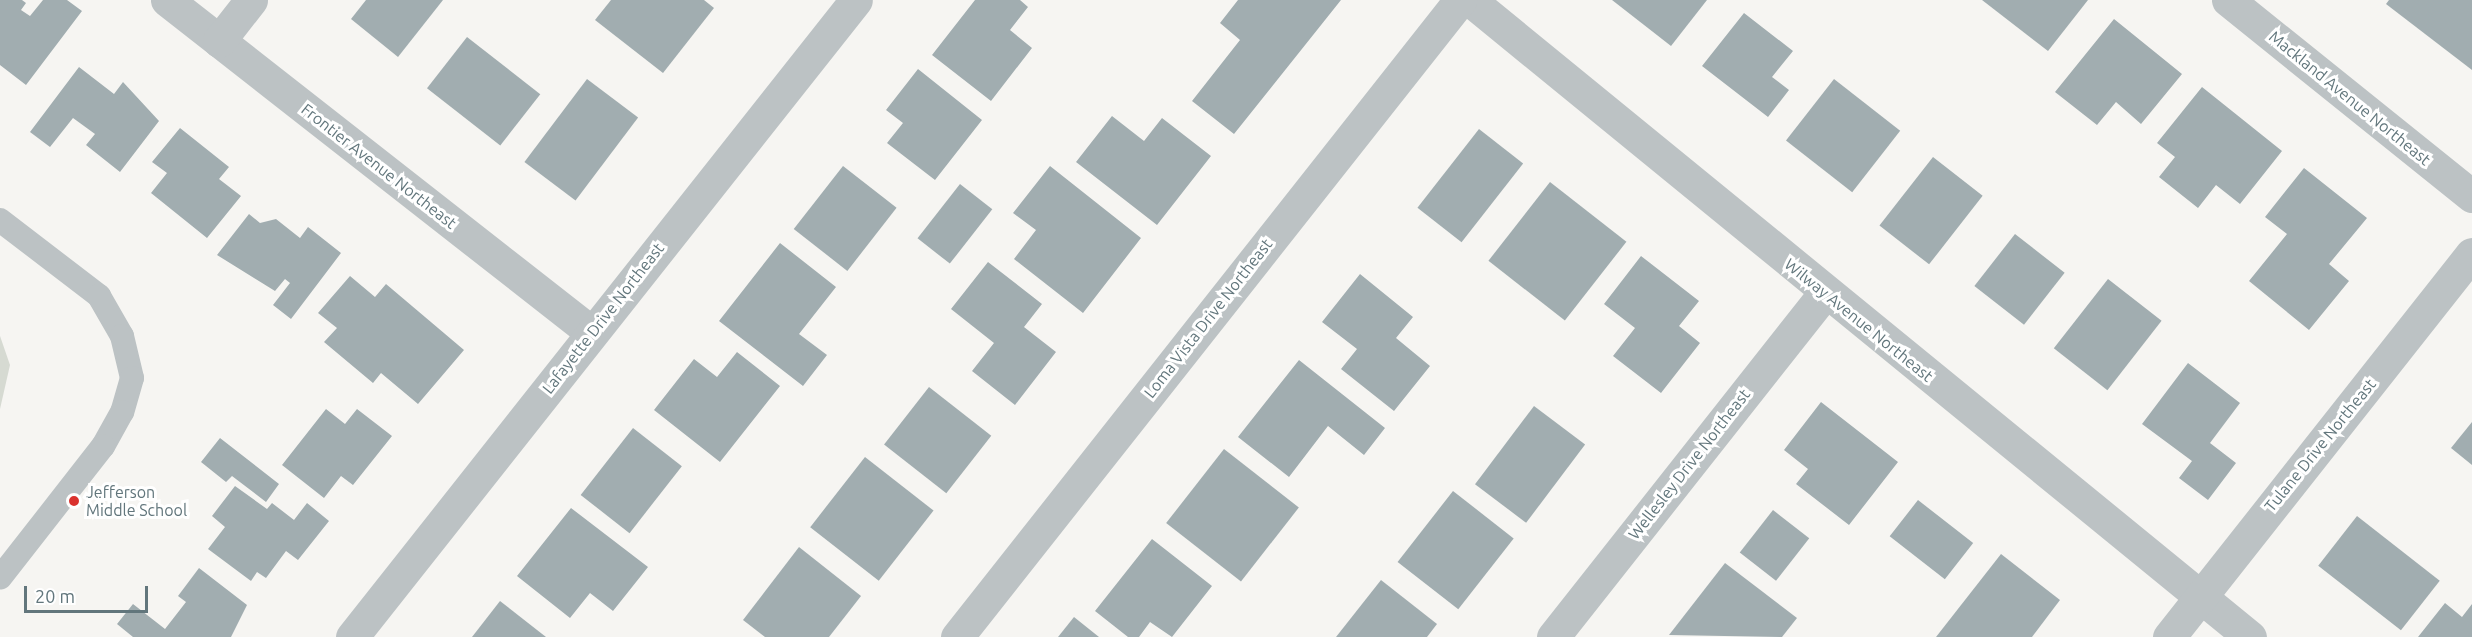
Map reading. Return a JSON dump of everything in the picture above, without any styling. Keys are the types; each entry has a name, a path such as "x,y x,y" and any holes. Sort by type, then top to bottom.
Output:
{"street":[{"name":"Frontier Avenue Northeast","path":"167,0 591,332"},
{"path":"219,41 251,0"},
{"name":"Lafayette Drive Northeast","path":"352,637 591,332 856,0"},
{"name":"Loma Vista Drive Northeast","path":"957,637 1460,0"},
{"name":"Wilway Avenue Northeast","path":"1470,0 2250,637"},
{"name":"Mackland Avenue Northeast","path":"2228,0 2472,196"},
{"name":"Tulane Drive Northeast","path":"2169,637 2472,254"},
{"name":"Wellesley Drive Northeast","path":"1553,637 1825,292"}],"lane":[{"path":"0,220 99,296 122,336 132,378 122,412 103,446 0,578"}],"shaded area":[{"path":"0,336 10,365 0,409"}],"building":[{"path":"0,0 22,0 26,3 21,10 30,16 43,0 67,0 82,11 26,85 0,65"},
{"path":"366,0 443,0 398,57 351,19"},
{"path":"611,0 704,0 714,8 663,73 595,20"},
{"path":"975,0 1020,0 1028,7 1010,30 1032,48 991,101 932,55"},
{"path":"1238,0 1341,0 1234,134 1192,101 1240,40 1220,23"},
{"path":"1612,0 1707,0 1671,46"},
{"path":"1982,0 2088,0 2048,51"},
{"path":"2389,0 2472,0 2472,70 2386,4"},
{"path":"1744,13 1793,51 1772,77 1789,90 1768,117 1702,66"},
{"path":"2114,19 2182,74 2141,124 2116,102 2097,125 2055,92"},
{"path":"467,37 540,94 500,145 427,88"},
{"path":"79,67 114,94 123,82 159,121 120,172 86,145 95,134 73,118 50,147 30,132"},
{"path":"918,69 982,120 935,180 887,143 903,123 886,110"},
{"path":"587,79 638,118 576,201 524,162"},
{"path":"1834,79 1900,131 1852,192 1786,140"},
{"path":"2202,87 2282,151 2240,204 2216,185 2198,208 2159,177 2175,157 2157,143"},
{"path":"1112,116 1144,141 1162,118 1211,156 1157,225 1076,162"},
{"path":"180,128 229,167 219,179 241,196 207,238 151,193 167,173 152,162"},
{"path":"1479,129 1523,163 1462,242 1417,208"},
{"path":"1933,157 1983,196 1929,264 1879,226"},
{"path":"843,166 897,208 847,271 794,229"},
{"path":"1050,166 1141,238 1083,313 1014,259 1036,230 1013,213"},
{"path":"2304,168 2367,218 2329,264 2349,281 2309,330 2249,281 2287,234 2265,217"},
{"path":"1550,182 1626,242 1565,321 1488,261"},
{"path":"960,184 992,209 950,264 918,238"},
{"path":"249,214 260,223 276,219 300,238 308,227 341,253 291,319 273,305 290,283 285,279 275,291 217,255"},
{"path":"2015,234 2065,273 2024,325 1974,286"},
{"path":"780,243 836,287 799,334 827,355 803,386 719,321"},
{"path":"1641,256 1699,301 1679,326 1700,343 1661,393 1613,356 1635,328 1604,304"},
{"path":"988,262 1042,304 1024,327 1056,352 1015,405 972,371 994,343 951,309"},
{"path":"1360,274 1413,317 1396,338 1430,366 1394,411 1341,369 1357,349 1322,322"},
{"path":"350,276 375,297 386,284 464,350 418,404 381,373 373,383 324,342 337,328 318,313"},
{"path":"2108,279 2162,321 2107,390 2054,348"},
{"path":"737,352 780,386 720,462 654,410 694,359 717,377"},
{"path":"1299,360 1385,428 1364,455 1328,426 1289,477 1238,437"},
{"path":"2188,363 2240,403 2210,443 2236,463 2208,500 2179,478 2192,461 2142,424"},
{"path":"929,387 991,436 946,493 884,445"},
{"path":"1821,402 1898,462 1849,525 1796,484 1808,469 1784,450"},
{"path":"1534,406 1585,445 1526,523 1475,484"},
{"path":"326,409 345,424 357,409 392,436 353,485 341,476 324,498 282,465"},
{"path":"2472,422 2472,465 2451,448"},
{"path":"633,428 682,466 630,533 581,495"},
{"path":"220,438 279,484 266,502 232,476 226,482 201,462"},
{"path":"1224,449 1299,507 1241,582 1166,523"},
{"path":"865,457 934,511 879,581 810,527"},
{"path":"235,486 267,509 272,503 294,520 307,503 329,521 298,560 286,551 266,578 257,572 251,581 208,549 225,527 212,516"},
{"path":"1453,491 1514,538 1458,609 1398,562"},
{"path":"1918,500 1973,543 1945,579 1890,536"},
{"path":"571,508 648,567 613,611 590,593 570,618 517,576"},
{"path":"1773,510 1809,538 1776,581 1740,553"},
{"path":"2357,516 2440,581 2401,630 2318,566"},
{"path":"1152,539 1212,586 1172,637 1150,622 1139,637 1128,637 1095,611"},
{"path":"799,547 861,596 829,637 765,637 743,620"},
{"path":"2001,554 2060,600 2032,637 1936,637"},
{"path":"1725,563 1797,618 1782,637 1669,635"},
{"path":"199,568 247,605 231,637 133,637 117,624 133,604 165,629 186,602 178,596"},
{"path":"1381,580 1437,624 1427,637 1336,637"},
{"path":"500,601 546,637 472,637"},
{"path":"2445,603 2462,617 2472,604 2472,637 2418,637"},
{"path":"1074,617 1099,637 1058,637"}],"place":[{"name":"Jefferson Middle School","path":"74,501"}]}
